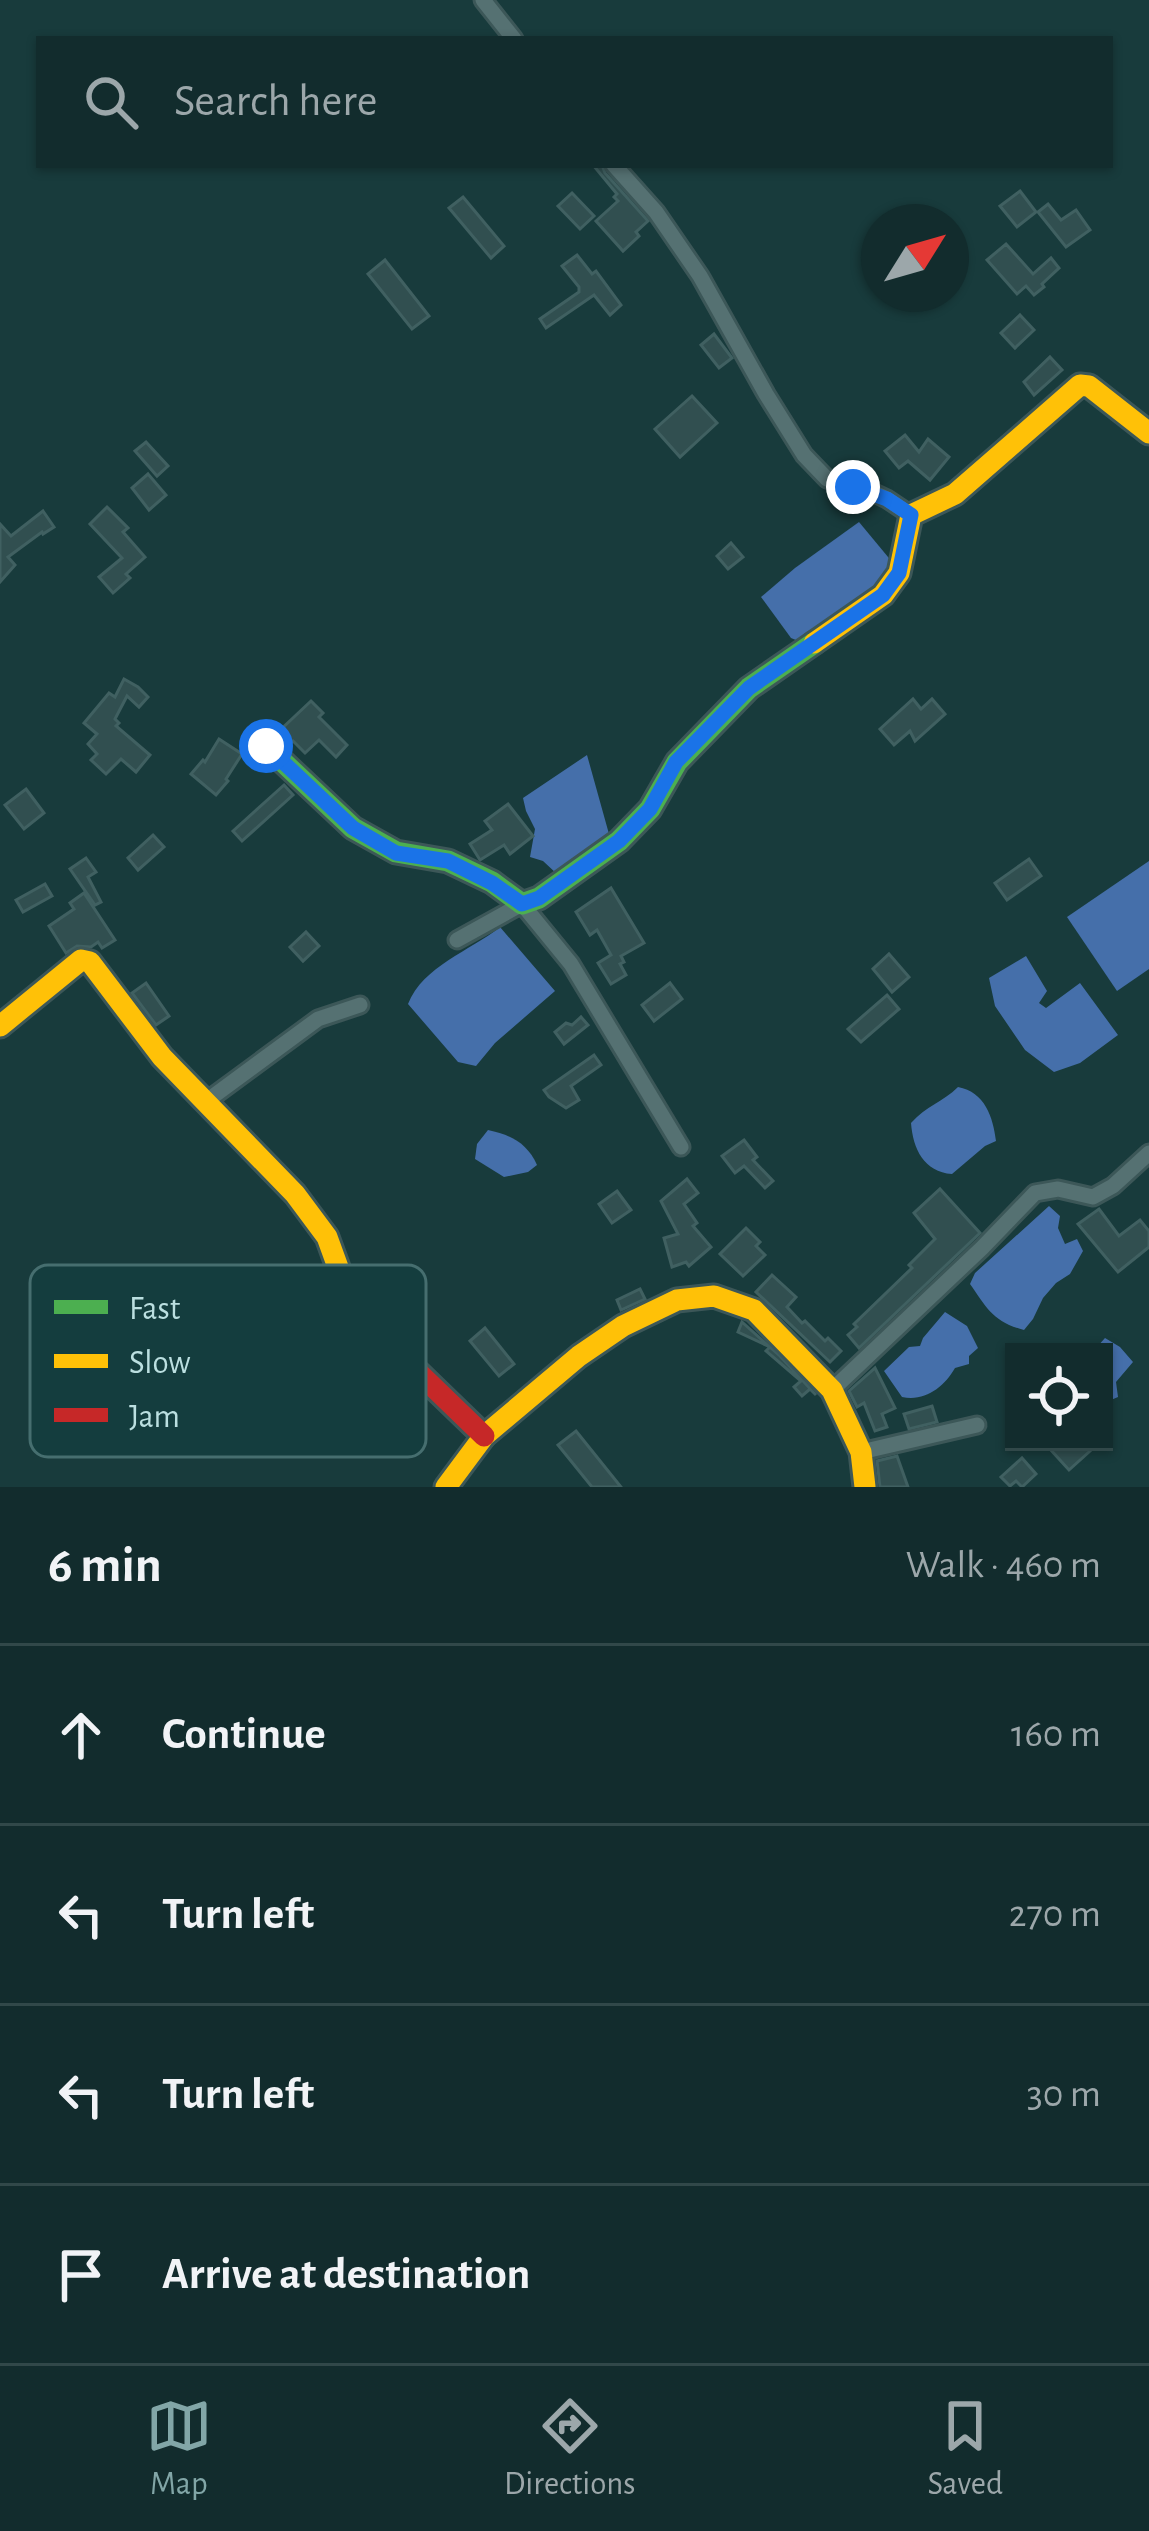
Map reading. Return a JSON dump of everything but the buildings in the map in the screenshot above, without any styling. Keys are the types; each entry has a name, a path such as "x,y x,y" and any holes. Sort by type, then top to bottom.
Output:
{"street":[{"path":"483,0 512,36"},
{"path":"617,168 656,212 700,276 804,455 827,479 868,490 911,515"},
{"path":"911,515 955,494 1080,385 1089,386 1149,433"},
{"path":"458,940 539,898 619,841 650,809 676,762 749,688 883,595 899,573 911,515"},
{"path":"266,746 353,828 396,853 448,861 522,904 571,964 681,1148"},
{"path":"0,1026 72,967 82,960 90,962 162,1057 296,1194 327,1237 337,1265"},
{"path":"204,1103 318,1018 360,1005"},
{"path":"832,1390 1036,1193 1058,1189 1093,1198 1149,1153"},
{"path":"446,1487 484,1436 579,1356 623,1326 677,1300 714,1296 754,1310 832,1390 861,1452 865,1487"},
{"path":"426,1379 484,1436"},
{"path":"861,1452 977,1425"}],"water":[{"path":"859,522 893,563 883,584 803,643 791,638 761,597"},
{"path":"587,755 609,834 598,849 573,858 557,874 530,857 535,829 523,798"},
{"path":"1149,861 1149,969 1117,991 1067,917"},
{"path":"500,927 555,991 476,1066 458,1062 408,1004 424,979"},
{"path":"1026,956 1047,991 1039,1003 1046,1008 1080,983 1118,1035 1080,1063 1054,1072 1025,1050 995,1006 989,978"},
{"path":"958,1087 975,1094 986,1107 996,1141 952,1174 934,1169 922,1158 911,1123"},
{"path":"488,1130 517,1141 537,1165 504,1177 475,1159 477,1144"},
{"path":"1049,1206 1060,1216 1058,1228 1065,1244 1077,1239 1083,1251 1070,1274 1043,1298 1024,1330 998,1318 970,1284 975,1273"},
{"path":"945,1312 967,1326 978,1348 969,1356 969,1364 955,1368 933,1392 902,1397 884,1371 909,1347 920,1346"},
{"path":"1105,1338 1120,1347 1133,1362 1116,1382 1118,1397 1113,1399 1113,1343 1100,1343"}],"traffic: fast":[{"path":"266,746 353,828 396,852 448,861 492,882 522,904 539,898 619,841 650,809 677,762 749,688 814,643"}],"traffic: slow":[{"path":"814,643 883,595 899,573 911,515 955,494 1080,385 1089,386 1149,433"},
{"path":"0,1026 81,960 90,962 162,1057 295,1194 327,1237 337,1265"},
{"path":"446,1487 484,1436 579,1356 623,1326 677,1300 714,1296 754,1310 832,1390 861,1452 865,1487"}],"traffic: jam":[{"path":"426,1380 484,1436"}],"route":[{"path":"266,746 353,828 396,853 448,861 522,904 539,898 619,841 650,809 676,762 749,688 883,595 899,573 911,515 887,499 853,487"}]}
